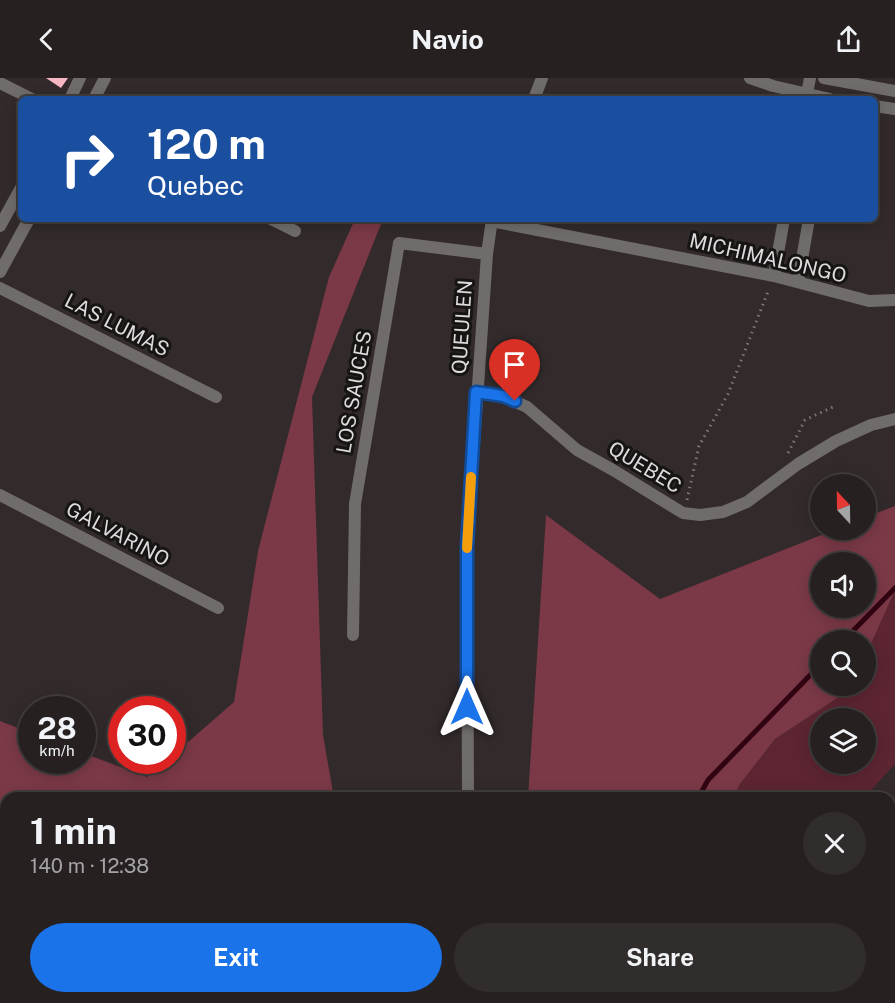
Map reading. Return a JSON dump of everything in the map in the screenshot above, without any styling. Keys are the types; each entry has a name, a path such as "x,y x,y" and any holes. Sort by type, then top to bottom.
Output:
{"street":[{"path":"71,96 80,78"},
{"path":"96,96 105,78"},
{"path":"535,96 542,78"},
{"path":"750,78 803,96"},
{"path":"806,96 810,78"},
{"path":"831,96 831,79 895,91"},
{"path":"0,83 26,96"},
{"path":"878,107 895,109"},
{"path":"0,226 18,193"},
{"path":"0,272 27,222"},
{"path":"278,222 295,231"},
{"name":"QUEULEN","path":"468,792 467,547 476,392 492,222"},
{"name":"MICHIMALONGO","path":"502,222 774,276 869,301 895,300"},
{"path":"774,276 783,222"},
{"path":"798,282 808,222"},
{"name":"LOS SAUCES","path":"353,635 355,504 399,243 487,254"},
{"name":"LAS LUMAS","path":"0,288 216,397"},
{"name":"QUEBEC","path":"476,392 503,396 527,407 577,450 683,513 700,515 723,512 747,502 798,464 836,441 871,425 895,419"},
{"name":"GALVARINO","path":"0,495 218,608"}],"path":[{"path":"683,513 699,446 728,394 774,276"}],"shaded area":[{"path":"354,222 382,222 312,397 323,735 333,792 0,792 0,721 18,728 18,774 96,774 96,758 108,762 108,774 139,774 147,777 151,774 186,774 186,744 234,702 258,551 329,277"},
{"path":"895,506 895,590 876,633 876,630 810,630 810,696 840,696 822,708 810,708 810,716 775,739 736,792 528,792 546,515 660,599 810,540 876,540 876,513"},
{"path":"895,590 895,764 869,792 736,792 775,739 810,716 810,774 876,774 876,708 822,708 840,696 876,696 876,633"}],"building":[{"path":"46,78 68,78 61,88"}],"waterway":[{"path":"854,630 895,588"},
{"path":"701,792 708,780 810,675"}],"slow traffic":[{"path":"467,548 471,477"}],"route":[{"path":"467,707 467,547 476,392 503,396 515,401"}]}
